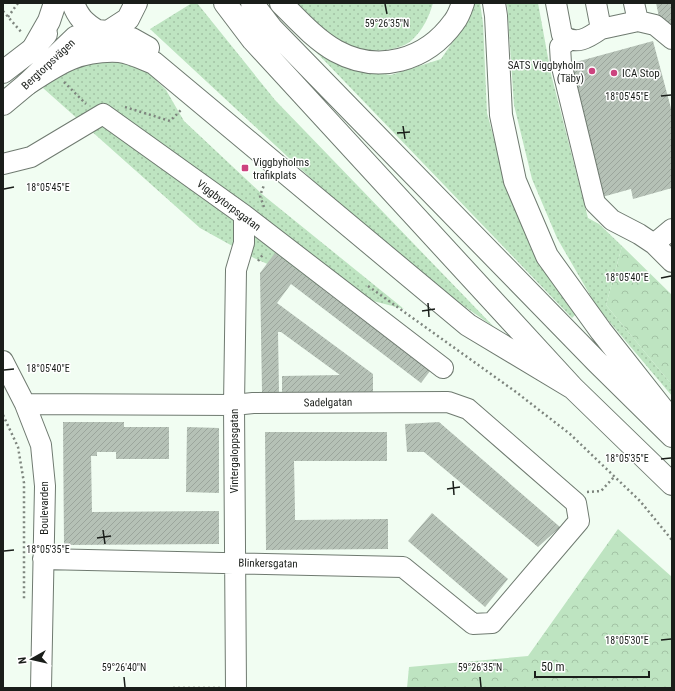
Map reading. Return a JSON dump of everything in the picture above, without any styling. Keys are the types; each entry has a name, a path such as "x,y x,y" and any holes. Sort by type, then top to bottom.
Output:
{"main road":[{"path":"30,43 49,21 55,3"},
{"name":"Bergtorpsvägen","path":"3,72 30,43 54,25 66,3"},
{"path":"73,3 77,15 86,24 103,32 132,39 158,54 199,90 260,151"},
{"name":"Bergtorpsvägen","path":"3,104 27,84 76,37 103,32 128,19 136,3"},
{"path":"225,3 253,40 573,388 672,484"},
{"path":"252,3 272,29 597,362 672,436"},
{"path":"281,3 318,39 354,60 380,62 407,59 442,37 455,21 463,3"},
{"path":"420,52 442,31 450,11 451,3"},
{"path":"494,3 502,115 515,181 547,256 600,332 672,419"},
{"path":"27,84 79,54 120,51 154,63 468,325 573,388"}],"street":[{"path":"556,3 562,35 568,40 586,40 601,29 636,12 672,39"},
{"path":"596,3 601,29"},
{"path":"568,40 560,47 561,63 595,203 612,220 639,234 654,244 672,262"},
{"name":"Viggbytorpsgatan","path":"3,164 31,157 103,114 244,215 443,368"},
{"name":"Vintergaloppsgatan","path":"236,688 234,405 236,270 244,243 244,215"},
{"path":"654,244 672,229"},
{"name":"Boulevarden","path":"3,361 25,404 41,445 45,486 42,688"},
{"name":"Sadelgatan","path":"25,404 234,405 253,403 448,402 468,410 573,500"},
{"name":"Blinkersgatan","path":"43,559 235,562 403,567 473,624 492,623 578,521 576,503 573,500"}],"path":[{"path":"8,17 18,3"},
{"path":"3,11 30,43"},
{"path":"121,106 170,121 181,110"},
{"path":"264,185 260,196 266,213"},
{"path":"256,264 274,239"},
{"path":"366,285 522,397 570,434 640,501 672,540"},
{"path":"3,415 18,446 24,483 24,607"},
{"path":"573,500 584,492 601,491 614,477"},
{"path":"173,688 236,688"}],"green space":[{"path":"192,3 197,3 275,100 494,327 401,262 150,29"},
{"path":"294,3 433,3 425,23 419,32 407,44 391,49 373,51 356,49 338,40"},
{"path":"472,3 480,3 483,23 487,113 508,190 576,314 572,318 294,29 296,29 335,63 352,70 391,75 441,59 469,18"},
{"path":"507,3 538,3 551,74 588,218 599,224 622,246 606,305 672,385 672,396 597,307 557,238 532,179 514,105"},
{"path":"117,60 148,72 166,90 184,121 263,195 404,309 319,287 254,258 200,228 43,88 61,73 77,65"},
{"path":"622,246 672,295 672,385 606,305"},
{"path":"618,529 672,577 672,688 407,688 409,667 528,656"}],"building":[{"path":"656,3 672,3 672,24 661,26"},
{"path":"653,41 672,112 672,188 633,199 631,189 602,197 565,65"},
{"path":"275,253 430,371 421,383 291,284 277,303 373,374 373,392 282,393 282,376 340,375 281,332 278,332 279,393 262,393 260,273"},
{"path":"63,422 124,422 124,427 169,427 169,459 116,459 116,452 97,452 97,456 91,456 92,512 219,511 219,544 64,545"},
{"path":"439,422 560,527 538,547 424,452 407,452 405,424"},
{"path":"187,427 219,428 219,493 186,492"},
{"path":"265,432 387,432 387,461 294,461 295,520 388,519 388,549 266,550"},
{"path":"432,513 508,579 485,607 408,541"}],"place":[{"name":"SATS Viggbyholm (Täby)","path":"592,71"},
{"name":"ICA Stop","path":"614,73"},
{"name":"Viggbyholms trafikplats","path":"245,168"}]}
